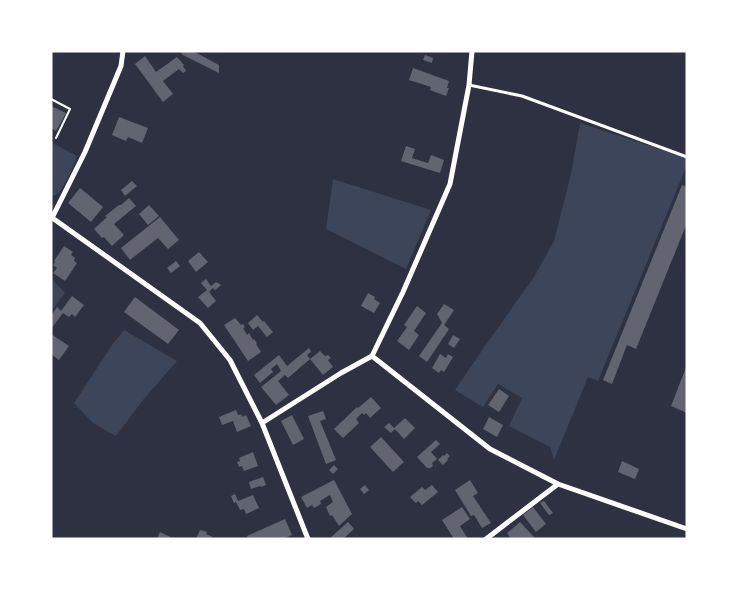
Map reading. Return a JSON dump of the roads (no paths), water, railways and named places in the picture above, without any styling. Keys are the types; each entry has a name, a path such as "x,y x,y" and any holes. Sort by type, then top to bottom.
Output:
{"street":[{"path":"123,51 121,66 85,152 52,218 200,323 230,360 262,423 308,539"},
{"path":"262,423 341,373 372,356 403,292 450,184 469,85 472,51"},
{"path":"372,356 490,449 558,484 687,529"},
{"path":"486,539 558,484"}],"lane":[{"path":"469,85 522,96 687,156"}]}
